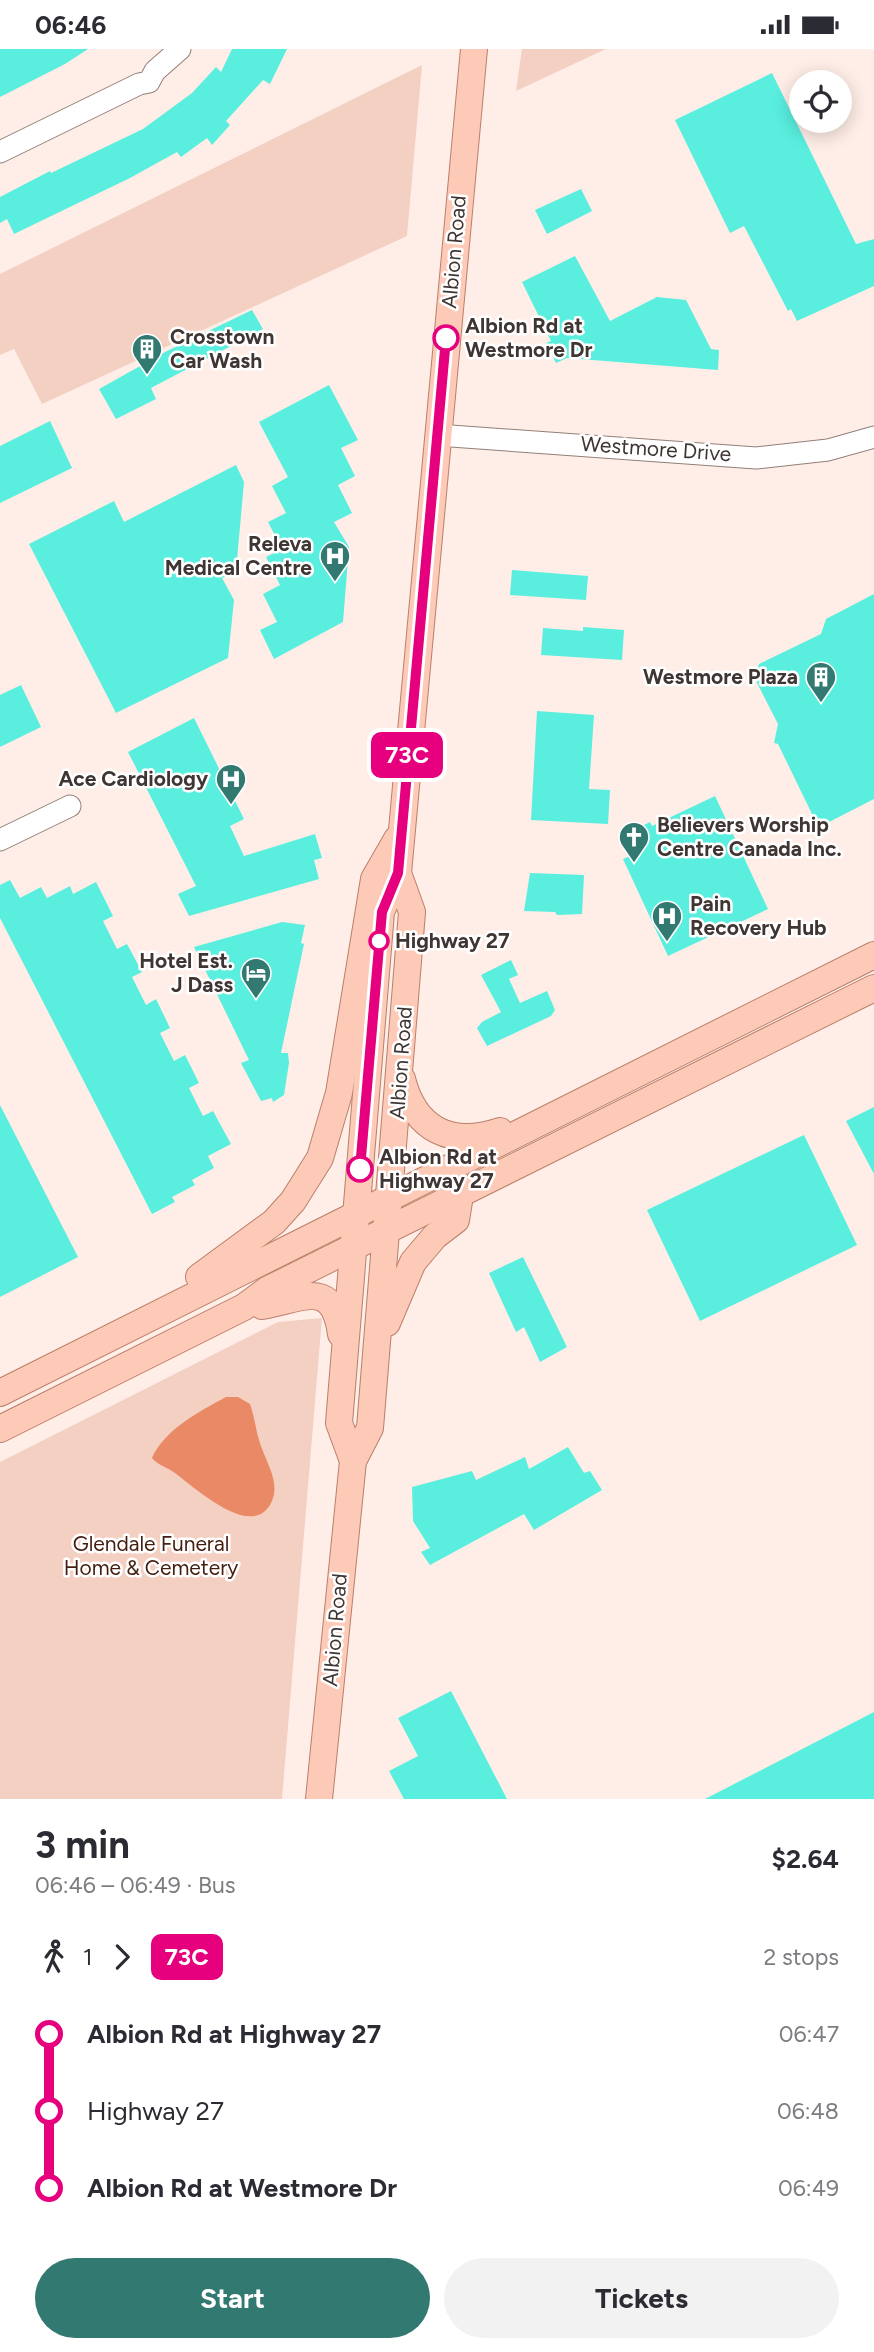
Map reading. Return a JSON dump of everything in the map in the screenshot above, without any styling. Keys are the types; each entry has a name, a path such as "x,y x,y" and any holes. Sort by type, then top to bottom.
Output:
{"main road":[{"name":"Albion Road","path":"353,1461 339,1423 353,1247 382,912 398,873 474,49"},
{"path":"110,1338 127,1319 240,1250 274,1222 310,1177 330,1131 339,1093 374,879 401,831"},
{"name":"Albion Road","path":"319,1799 353,1461 370,1428 401,1072 412,912 398,873"},
{"path":"0,1393 874,955"},
{"path":"0,1429 244,1307 267,1290 874,988"},
{"path":"401,1072 415,1109 438,1132 468,1139 506,1129 526,1129"},
{"path":"377,1340 395,1311 413,1262 435,1236 456,1220 460,1195"},
{"path":"244,1307 265,1306 302,1294 324,1299 331,1303 339,1320 344,1356"}],"street":[{"path":"0,152 139,83 149,82 155,71 180,49"},
{"name":"Westmore Drive","path":"437,435 756,457 828,450 874,437"},
{"path":"0,840 69,806"}],"green space":[{"path":"522,49 606,49 516,91"},
{"path":"422,65 407,236 42,404 14,349 0,355 0,274"},
{"name":"Glendale Funeral Home & Cemetery","path":"322,1318 282,1799 0,1799 0,1462 278,1322"}],"shaded area":[{"path":"226,1397 238,1397 250,1404 259,1441 274,1481 271,1503 262,1513 251,1516 237,1514 209,1499 152,1458 174,1430"}],"building":[{"path":"0,49 88,49 65,64 0,97"},
{"path":"232,49 287,49 270,84 263,80 226,121 230,125 212,145 207,138 181,157 177,152 130,178 14,234 7,219 0,223 0,197 143,129 192,93 216,67 221,72"},
{"path":"772,73 789,108 789,133 801,133 856,244 874,239 874,286 797,321 791,309 788,311 744,226 730,233 675,120"},
{"path":"581,189 592,211 547,234 535,210"},
{"path":"575,256 610,321 657,297 686,300 711,349 719,350 718,370 567,358 556,363 546,343 551,341 522,282"},
{"name":"Crosstown Car Wash","path":"252,310 263,329 151,388 156,399 116,419 99,389 167,351"},
{"path":"329,385 358,440 341,448 355,476 338,485 352,513 334,522 349,547 343,622 274,659 260,630 277,622 263,594 280,585 266,557 282,549 268,522 286,513 272,486 288,477 259,422"},
{"path":"50,421 72,468 0,503 0,446"},
{"path":"236,465 244,482 236,571 222,578 234,600 228,658 116,713 29,544 114,501 124,522"},
{"path":"512,570 588,576 586,600 510,595"},
{"name":"Westmore Plaza","path":"874,594 874,799 829,822 814,818 778,744 774,743 778,724 755,679 759,664 821,634 826,619"},
{"path":"583,627 624,630 622,660 541,655 543,628 583,631"},
{"path":"21,685 41,727 0,747 0,695"},
{"path":"537,711 594,715 589,789 610,790 608,824 531,820"},
{"path":"194,718 244,819 230,826 244,856 315,834 322,858 314,860 319,879 189,916 178,894 196,886 128,752"},
{"path":"715,796 768,909 668,956 623,859 637,853 628,833 650,822 652,826"},
{"path":"530,873 584,875 582,914 557,915 555,912 524,911"},
{"path":"10,880 20,898 41,887 47,898 70,886 73,894 96,882 113,916 103,921 117,949 127,944 142,972 132,977 146,1005 156,999 170,1028 160,1033 174,1061 185,1055 199,1083 189,1088 203,1116 213,1111 231,1144 208,1156 214,1168 192,1180 195,1185 172,1197 175,1202 152,1214 0,918 0,885"},
{"name":"Hotel Est. J Dass","path":"282,922 305,925 301,943 304,944 281,1053 288,1053 289,1063 284,1095 273,1102 272,1098 261,1101 241,1063 249,1060 194,947"},
{"path":"511,960 518,975 509,979 520,1003 547,991 555,1010 551,1016 487,1046 477,1028 482,1022 501,1012 481,975"},
{"path":"0,1105 78,1257 0,1297"},
{"path":"874,1107 874,1174 846,1121"},
{"path":"804,1135 857,1245 700,1321 647,1210"},
{"path":"523,1257 567,1347 540,1362 524,1327 516,1332 489,1273"},
{"path":"568,1447 584,1473 590,1471 602,1490 534,1530 524,1514 430,1565 421,1552 430,1548 413,1521 412,1487 472,1471 476,1480 525,1457 529,1469"},
{"path":"451,1691 507,1799 404,1799 389,1771 418,1756 398,1718"},
{"path":"874,1712 874,1799 705,1799"}],"bus line":[{"name":"73C","path":"360,1169 382,912 398,873 446,338"}],"place":[{"name":"Albion Rd at Westmore Dr","path":"446,338"},
{"name":"Crosstown Car Wash","path":"147,376"},
{"name":"Releva Medical Centre","path":"335,583"},
{"name":"Westmore Plaza","path":"821,704"},
{"name":"Ace Cardiology","path":"231,806"},
{"name":"Believers Worship Centre Canada Inc.","path":"634,864"},
{"name":"Highway 27","path":"379,941"},
{"name":"Pain Recovery Hub","path":"667,943"},
{"name":"Hotel Est. J Dass","path":"256,1000"},
{"name":"Albion Rd at Highway 27","path":"360,1169"}]}
